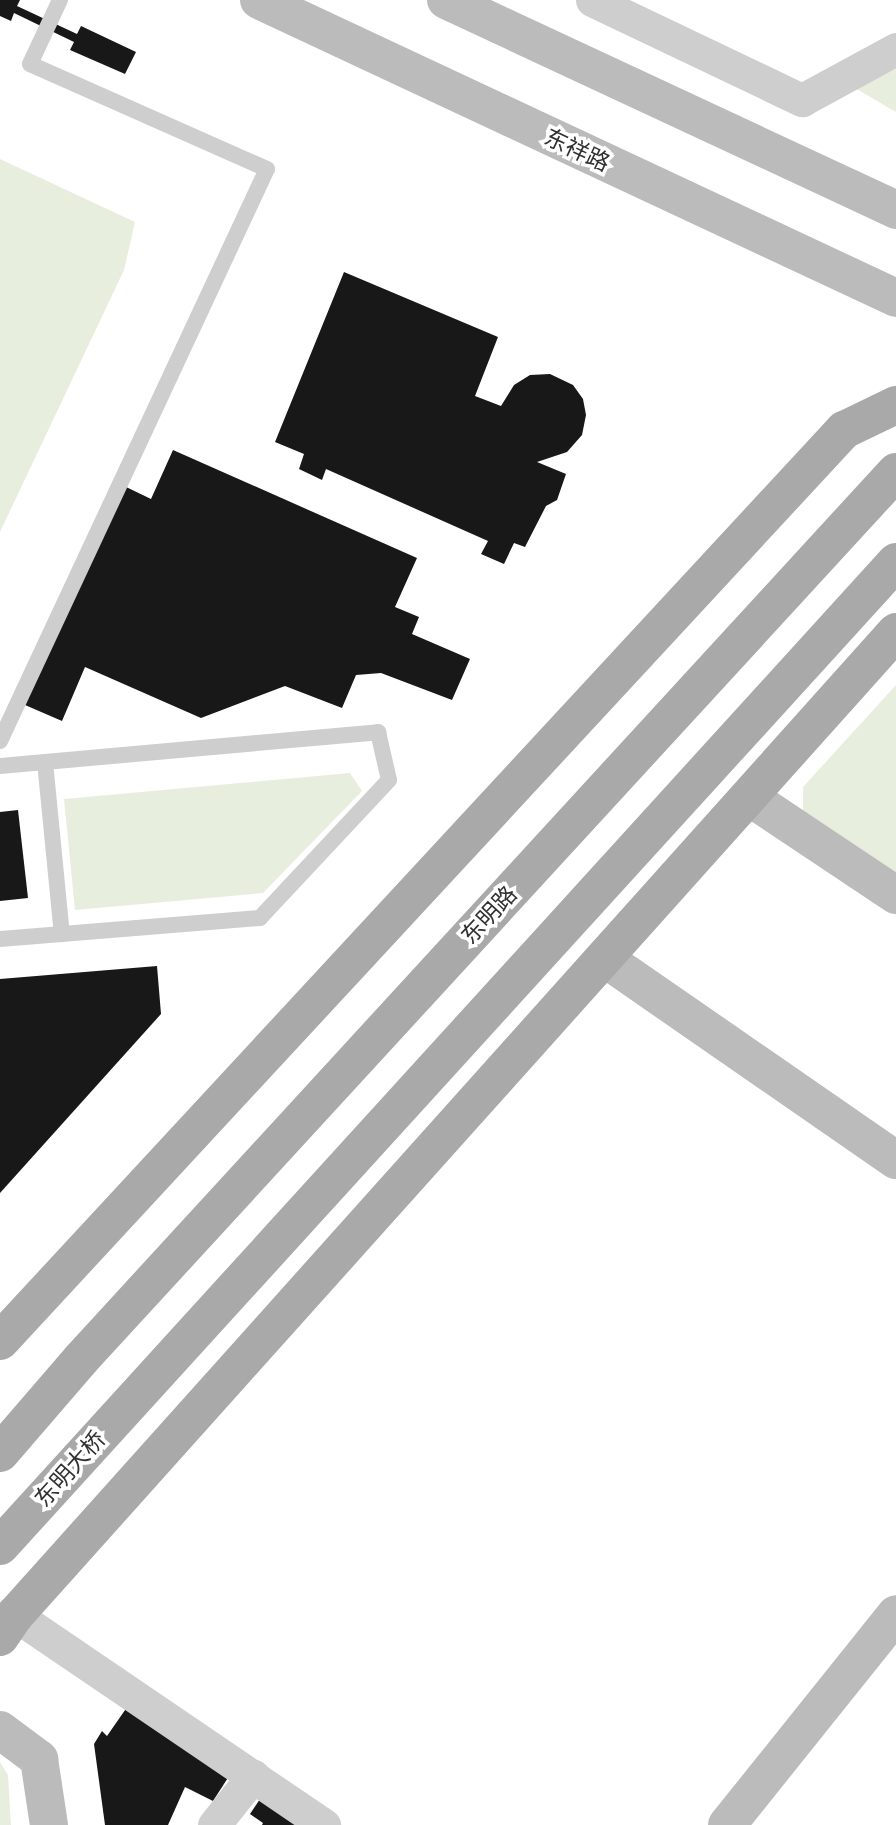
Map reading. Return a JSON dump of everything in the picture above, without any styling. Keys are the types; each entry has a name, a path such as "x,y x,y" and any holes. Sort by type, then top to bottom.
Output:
{"main road":[{"name":"东祥路","path":"258,0 896,298"},
{"path":"446,0 896,210"},
{"path":"0,1340 844,430 896,405"},
{"name":"东明路","path":"0,1453 82,1357 896,472"},
{"name":"东明大桥","path":"0,1546 617,864 896,562"},
{"path":"8,1626 896,632"},
{"path":"749,797 896,895"},
{"path":"604,958 896,1160"},
{"path":"0,1326 39,1299"},
{"path":"727,1825 896,1614"},
{"path":"0,1730 39,1759 49,1825"}],"street":[{"path":"592,0 802,100 896,49"},
{"path":"8,1626 253,1776 324,1825"},
{"path":"214,1825 253,1776"}],"lane":[{"path":"0,741 267,169 30,64 60,0"},
{"path":"0,766 379,732 389,780 260,919 0,939"},
{"path":"45,762 62,934"}],"green space":[{"path":"896,69 896,112 855,88"},
{"path":"0,159 135,222 124,270 0,532"},
{"path":"896,685 896,887 803,827 803,787"},
{"path":"350,773 362,791 263,893 75,910 64,799"},
{"path":"0,1762 8,1775 11,1825 0,1825"}],"building":[{"path":"0,0 20,0 17,6 77,34 81,26 136,52 125,74 70,50 74,42 14,13 11,21 0,16"},
{"path":"344,272 498,337 475,396 501,406 514,385 530,375 550,374 573,385 583,399 586,415 582,435 567,452 537,462 566,474 557,500 546,506 525,547 514,543 504,564 481,554 488,541 326,469 322,480 299,469 304,454 275,442"},
{"path":"173,450 417,558 395,607 419,617 412,634 470,659 452,700 381,673 356,675 342,708 285,686 201,718 85,667 62,721 25,705 122,485 151,499"},
{"path":"18,810 28,898 0,901 0,812"},
{"path":"157,966 161,1014 0,1193 0,979"},
{"path":"132,1700 233,1770 213,1801 185,1787 168,1825 105,1825 94,1744 102,1731 107,1736"},
{"path":"264,1793 318,1825 262,1825 263,1823 250,1814"}]}
